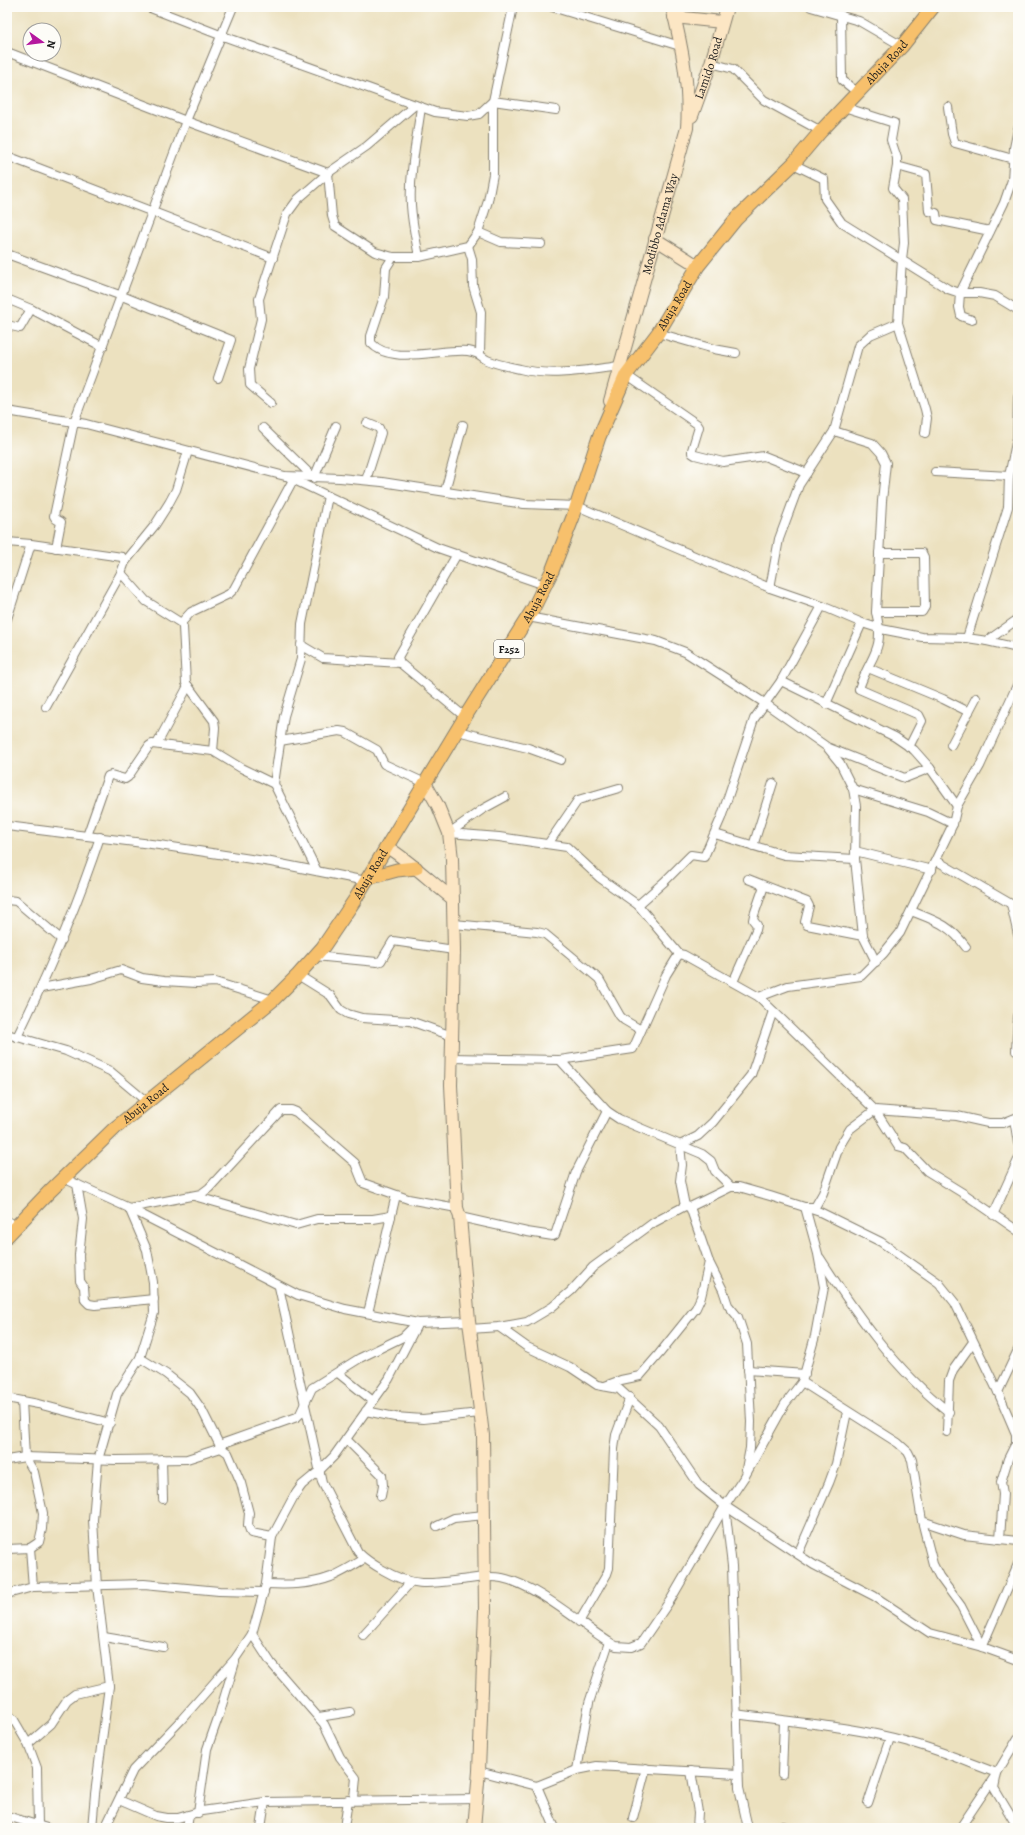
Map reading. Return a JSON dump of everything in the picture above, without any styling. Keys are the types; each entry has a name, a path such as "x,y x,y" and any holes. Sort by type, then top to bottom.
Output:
{"main road":[{"name":"Abuja Road","path":"7,1236 12,1223 63,1178 115,1128 273,1000 315,956 331,935 367,880 456,731 528,616 545,585 552,571 576,506 623,371 658,333 698,266 736,219 793,164 821,131 902,46 933,7"},
{"path":"367,880 397,870 416,868"}],"street":[{"path":"148,7 220,35 435,112 468,116 479,114 493,101"},
{"path":"56,548 61,522 54,516 74,422 186,121 220,35 233,7"},
{"path":"328,174 332,216 335,226 375,252 393,257 419,257 468,246 478,232 488,201 493,174 493,101 513,7"},
{"path":"552,7 680,46"},
{"name":"Lamido Road","path":"687,128 711,63 727,7"},
{"path":"811,7 841,15 870,26 902,46"},
{"path":"673,12 722,22"},
{"name":"Modibbo Adama Way","path":"623,371 655,239 687,128 689,104 686,72 673,12"},
{"path":"841,15 842,80 858,92"},
{"path":"7,52 328,174"},
{"path":"711,63 732,69 764,100 821,131"},
{"path":"493,101 556,110"},
{"path":"271,403 250,385 249,369 261,319 259,299 287,214 298,198 328,174 368,146 418,106"},
{"path":"418,106 411,205 419,257"},
{"path":"844,107 894,123 891,140 897,158 897,166 893,188 902,199 904,244 898,323 925,409 927,418 925,433"},
{"path":"948,107 952,134 955,143 1013,159"},
{"path":"972,320 961,316 959,307 960,293 990,231 996,223 1015,180 1013,159 1018,129"},
{"path":"7,156 273,258"},
{"path":"793,164 824,179 825,199 842,223 865,239 902,259 948,289 960,293 979,292 995,296 1018,310"},
{"path":"897,166 926,174 929,211 936,213 937,220 990,231"},
{"path":"478,232 501,242 541,244"},
{"path":"655,239 698,266"},
{"path":"468,246 472,259 473,286 481,312 480,353"},
{"path":"7,254 122,296 231,340 218,378"},
{"path":"393,257 386,268 384,297 371,336 371,343 375,348 388,353 404,355 467,351 480,353 487,360 520,370 539,372 623,371 698,424 699,427 692,450 692,453 695,455 723,462 764,456 806,472"},
{"path":"7,300 30,309 103,347"},
{"path":"7,325 20,328 30,309"},
{"path":"770,588 780,539 799,485 834,431 852,362 858,346 870,335 898,323"},
{"path":"658,333 714,349 736,353"},
{"path":"967,638 1008,507 1009,476 1018,439 1018,397"},
{"path":"7,411 74,422 285,476 366,480 524,504 576,506 770,588 822,606 880,629 922,637 967,638 1018,648"},
{"path":"366,480 381,433 379,428 367,423"},
{"path":"444,491 463,425"},
{"path":"314,478 336,426"},
{"path":"263,428 314,478"},
{"path":"834,431 872,443 881,453 886,463 876,612 880,629 878,646 859,686 859,689 921,718 922,721 909,747"},
{"path":"46,707 121,573 125,562 155,525 169,503 176,490 188,451"},
{"path":"934,472 1009,476"},
{"path":"285,476 438,548 545,585"},
{"path":"181,623 191,612 228,594 234,589 293,480"},
{"path":"317,871 274,784 284,716 301,659 302,624 328,496"},
{"path":"7,542 122,557 125,562"},
{"path":"7,619 31,544"},
{"path":"876,612 922,612 925,607 924,557 922,553 880,552"},
{"path":"400,663 398,653 457,554"},
{"path":"121,573 146,601 181,623 183,627 186,683 214,721 215,728 213,751"},
{"path":"638,905 664,882 691,854 704,858 715,834 754,719 781,681 822,606"},
{"path":"528,616 656,641 675,648 697,658 766,704 826,747 840,763 853,789 856,806 855,855 863,936 876,962"},
{"path":"986,641 1018,619"},
{"path":"826,704 862,623"},
{"path":"301,645 323,658 400,663 465,717"},
{"path":"868,668 943,698 969,712"},
{"path":"781,681 895,738 909,747 930,768 957,806"},
{"path":"759,997 788,986 861,976 876,962 900,933 937,861 953,824 957,806 980,766 1018,683"},
{"path":"157,744 188,686"},
{"path":"951,745 976,698"},
{"path":"280,741 339,731 345,732 377,750 384,764 425,783 438,806 449,834 452,860 454,924 451,1085 458,1213 483,1435 485,1577 478,1799 474,1828"},
{"path":"456,731 528,748 561,760"},
{"path":"87,836 108,776 111,775 125,779 149,746 157,744 213,751 274,784"},
{"path":"826,747 905,778 930,768"},
{"path":"753,846 773,783"},
{"path":"548,844 578,800 619,788"},
{"path":"853,789 928,812 953,824"},
{"path":"449,834 483,809 505,797"},
{"path":"7,826 100,837 271,862 367,880"},
{"path":"449,834 499,837 567,847 600,878 638,905 679,954 684,955 759,997 875,1110 898,1146 905,1148 927,1172 966,1195 1018,1231"},
{"path":"715,834 784,855 855,855 932,870"},
{"path":"17,1037 62,940 83,888 100,837"},
{"path":"387,847 416,868 453,900"},
{"path":"937,861 1014,906 1018,935"},
{"path":"748,879 807,902 809,906 805,922 807,925 863,936"},
{"path":"733,982 756,930 757,926 753,920 754,914 764,886"},
{"path":"7,900 16,901 62,940"},
{"path":"911,911 947,926 956,933 966,947"},
{"path":"454,924 545,934 599,979 620,1016 641,1030"},
{"path":"315,956 378,962 381,961 393,941 454,950"},
{"path":"452,1058 560,1060 633,1049 666,975 679,954"},
{"path":"41,988 91,979 121,970 142,978 164,981 216,982 273,1000"},
{"path":"298,975 330,995 341,1010 348,1014 362,1018 410,1021 452,1036"},
{"path":"680,1145 698,1136 713,1122 751,1075 773,1011"},
{"path":"1016,1051 1018,1016"},
{"path":"7,1034 66,1051 110,1071 147,1102"},
{"path":"560,1060 607,1111 619,1119 702,1154 711,1161 715,1171 731,1187"},
{"path":"129,1208 201,1194 209,1188 281,1110 286,1109 296,1112 354,1163 363,1183 396,1195 429,1204 446,1205 458,1213 527,1232 553,1236 555,1235 576,1172 607,1111"},
{"path":"805,1207 815,1207 823,1193 839,1148 850,1129 875,1110 957,1116 988,1123 1003,1123 1016,1118 1018,1143"},
{"path":"680,1145 682,1165 680,1181 688,1206 709,1262 723,1290 728,1306 738,1317 747,1344 750,1448 745,1476"},
{"path":"993,1215 1018,1160"},
{"path":"63,1178 129,1208 266,1278 279,1287 298,1295 345,1310 418,1323 499,1327 526,1322 552,1307 571,1291 593,1267 653,1223 731,1187 739,1187 820,1212 881,1242 940,1283 955,1303 998,1392 1016,1434 1016,1443 1008,1459 1001,1482 1003,1494 1000,1539"},
{"path":"77,1184 83,1219 80,1255 80,1281 84,1287 85,1300 89,1304 95,1305 154,1299"},
{"path":"368,1313 396,1195"},
{"path":"194,1196 296,1225 317,1219 374,1219 391,1216"},
{"path":"279,1287 322,1482 358,1552 364,1559 393,1576 410,1583 428,1584 485,1577 501,1578 526,1587 616,1646 630,1647 641,1643 671,1599 725,1506 745,1476 785,1404 802,1382 815,1336 824,1287 818,1254 805,1207"},
{"path":"92,1828 109,1686 97,1586 93,1520 98,1460 110,1423 117,1394 140,1358 154,1313 153,1282 147,1250 129,1208"},
{"path":"818,1254 852,1307 867,1324 876,1338 925,1393 949,1412"},
{"path":"604,1386 621,1380 640,1376 660,1354 696,1308 701,1296 709,1262"},
{"path":"7,1460 25,1458 98,1460 187,1459 221,1448 224,1443 297,1417 306,1404 312,1388 360,1358 403,1337 418,1323"},
{"path":"105,1828 133,1770 181,1720 235,1659 252,1634 265,1588 272,1537 294,1496 302,1485 334,1456 389,1379 418,1323"},
{"path":"499,1327 527,1347 570,1367 597,1385 619,1389 630,1397 659,1426 699,1484 725,1506 814,1565 874,1596 930,1633 982,1647 1018,1660"},
{"path":"947,1432 949,1412 949,1381 953,1370 973,1342"},
{"path":"998,1392 1018,1350"},
{"path":"140,1358 166,1374 190,1393 202,1410 221,1448 228,1453 241,1483 250,1513 248,1525 249,1531 251,1533 272,1537"},
{"path":"748,1370 805,1374"},
{"path":"338,1373 373,1401"},
{"path":"802,1382 898,1443 908,1452 912,1460 922,1521 933,1564 939,1576 961,1606 982,1647"},
{"path":"579,1622 609,1568 614,1449 616,1435 630,1397"},
{"path":"7,1398 110,1423"},
{"path":"7,1548 30,1548 39,1542 43,1514 34,1472 25,1458 22,1401"},
{"path":"366,1411 394,1417 423,1419 480,1413"},
{"path":"798,1554 831,1476 847,1412"},
{"path":"346,1439 382,1475 383,1485 381,1496"},
{"path":"162,1459 163,1499"},
{"path":"725,1506 732,1566 738,1774 739,1788 748,1828"},
{"path":"437,1526 454,1518 485,1515"},
{"path":"922,1521 964,1535 1018,1541"},
{"path":"30,1548 33,1587"},
{"path":"7,1594 33,1587 144,1584 219,1591 265,1588 315,1582 332,1577 364,1559"},
{"path":"982,1647 1018,1564"},
{"path":"363,1635 410,1583"},
{"path":"252,1634 271,1663 324,1724 340,1757 356,1778 354,1798 352,1800 344,1828"},
{"path":"104,1637 163,1647"},
{"path":"577,1770 589,1703 609,1642"},
{"path":"198,1813 207,1749 219,1716 235,1659"},
{"path":"28,1744 51,1724 67,1700 75,1694 109,1686"},
{"path":"319,1718 350,1712"},
{"path":"7,1713 14,1720 28,1744 37,1768 38,1826"},
{"path":"736,1714 855,1730 930,1748 997,1773"},
{"path":"782,1774 784,1721"},
{"path":"868,1803 890,1738"},
{"path":"960,1828 997,1773 1018,1738"},
{"path":"479,1771 537,1786 577,1770 597,1766 738,1774"},
{"path":"633,1818 646,1768"},
{"path":"692,1771 698,1812 697,1828"},
{"path":"997,1773 994,1788 1018,1828"},
{"path":"537,1786 555,1828"},
{"path":"119,1800 156,1816 167,1818 189,1816 198,1813 265,1802 281,1803 352,1800 478,1799"},
{"path":"261,1828 265,1802"},
{"path":"7,1816 47,1828"},
{"path":"187,1828 189,1816"},
{"path":"780,1828 783,1826 791,1828"}]}
